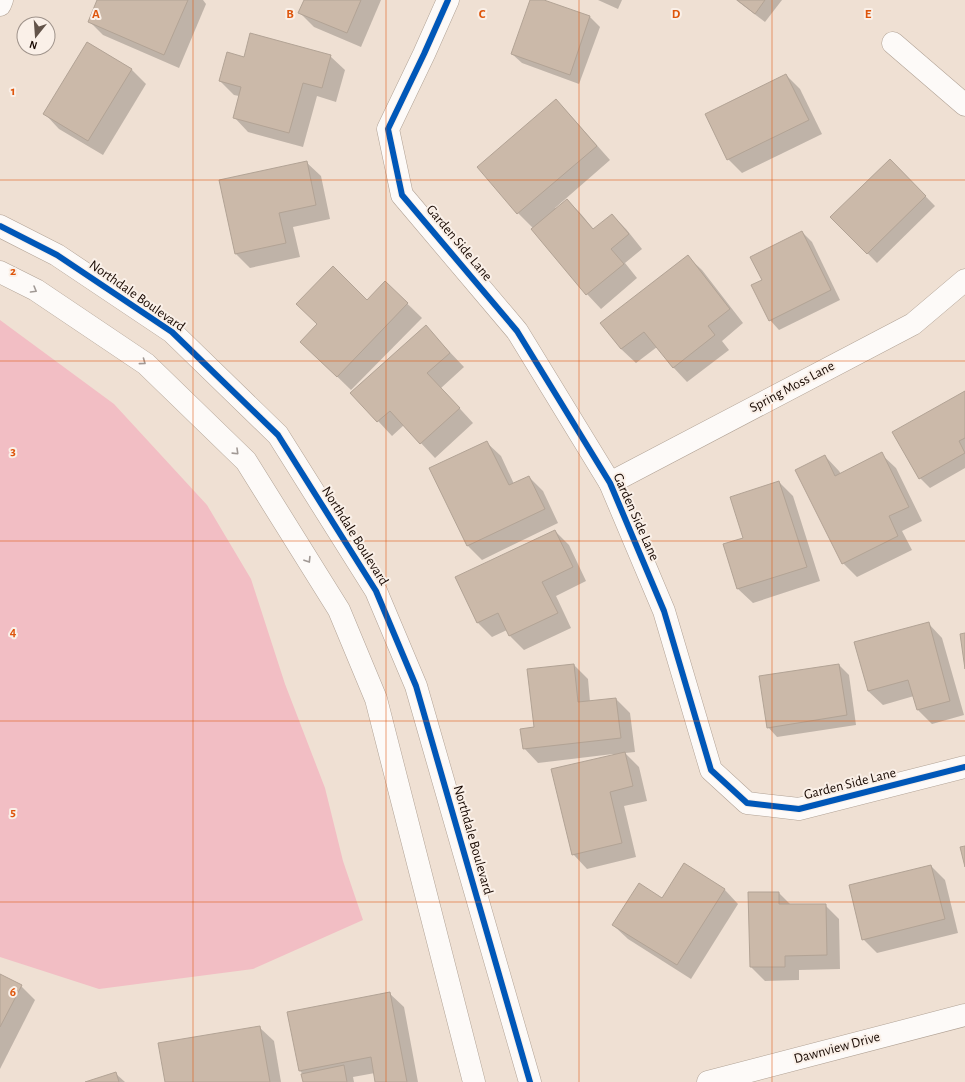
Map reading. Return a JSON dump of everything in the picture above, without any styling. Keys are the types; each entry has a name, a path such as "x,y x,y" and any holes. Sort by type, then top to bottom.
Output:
{"street":[{"path":"0,5 2,0"},
{"name":"Garden Side Lane","path":"448,0 388,129 402,195 517,331 610,483 664,611 711,770 747,803 799,809 965,767"},
{"path":"893,43 965,105"},
{"name":"Northdale Boulevard","path":"0,226 57,255 172,332 205,364 278,435 376,591 416,686 530,1082"},
{"path":"0,272 36,290 146,364 246,461 339,610 376,699 474,1082"},
{"name":"Spring Moss Lane","path":"610,483 913,324 965,280"},
{"name":"Dawnview Drive","path":"708,1082 965,1015"}],"shaded area":[{"path":"0,320 114,404 207,505 251,579 285,684 325,788 343,861 363,920 253,969 99,989 0,957"}],"building":[{"path":"97,0 188,0 164,55 88,22"},
{"path":"304,0 361,0 347,33 298,13"},
{"path":"530,0 544,0 590,16 570,75 511,54"},
{"path":"737,0 765,0 755,14"},
{"path":"250,33 331,55 322,88 303,83 289,133 233,118 241,87 219,81 227,52 244,57"},
{"path":"87,42 132,69 88,141 43,114"},
{"path":"786,74 809,120 727,160 705,114"},
{"path":"556,99 597,146 517,214 477,167"},
{"path":"890,159 926,196 867,254 830,217"},
{"path":"307,161 316,205 279,213 286,243 235,254 219,180"},
{"path":"567,199 593,229 612,214 629,234 611,249 624,264 586,295 531,229"},
{"path":"802,231 831,290 769,321 751,285 762,280 750,257"},
{"path":"688,255 730,309 708,326 715,335 673,368 644,332 621,349 600,323"},
{"path":"333,266 367,300 385,281 408,303 337,377 300,342 317,324 296,304"},
{"path":"426,325 450,353 427,373 460,408 420,444 390,411 377,422 350,393"},
{"path":"965,391 965,438 959,441 965,453 919,479 892,432"},
{"path":"487,441 509,485 529,476 545,509 467,546 429,468"},
{"path":"882,452 909,507 889,516 898,536 842,564 795,470 825,455 835,476"},
{"path":"779,481 807,567 737,589 723,544 743,538 730,497"},
{"path":"555,530 573,567 542,582 558,613 509,636 498,613 477,623 455,577"},
{"path":"929,622 950,701 917,710 908,680 868,691 854,642"},
{"path":"965,633 965,669 960,634"},
{"path":"574,664 578,702 616,698 621,738 523,749 520,729 534,727 527,669"},
{"path":"839,664 847,715 767,728 759,676"},
{"path":"625,752 633,786 610,792 622,843 572,855 551,769"},
{"path":"965,846 965,867 960,847"},
{"path":"684,863 725,889 677,965 612,925 639,883 662,898"},
{"path":"931,865 945,919 862,940 849,885"},
{"path":"748,892 779,892 779,904 826,904 827,955 785,956 785,967 750,967"},
{"path":"0,974 22,985 0,1027"},
{"path":"390,992 407,1082 375,1082 371,1057 299,1071 287,1012"},
{"path":"260,1026 270,1082 165,1082 158,1043"},
{"path":"344,1065 347,1082 303,1082 301,1074"},
{"path":"116,1072 119,1082 85,1082"}],"cycle path":[{"path":"448,0 388,129 402,195 517,331 610,483 664,611 711,770 747,803 799,809 965,767"},
{"path":"0,226 57,255 172,332 278,435 376,591 416,686 530,1082"}]}
